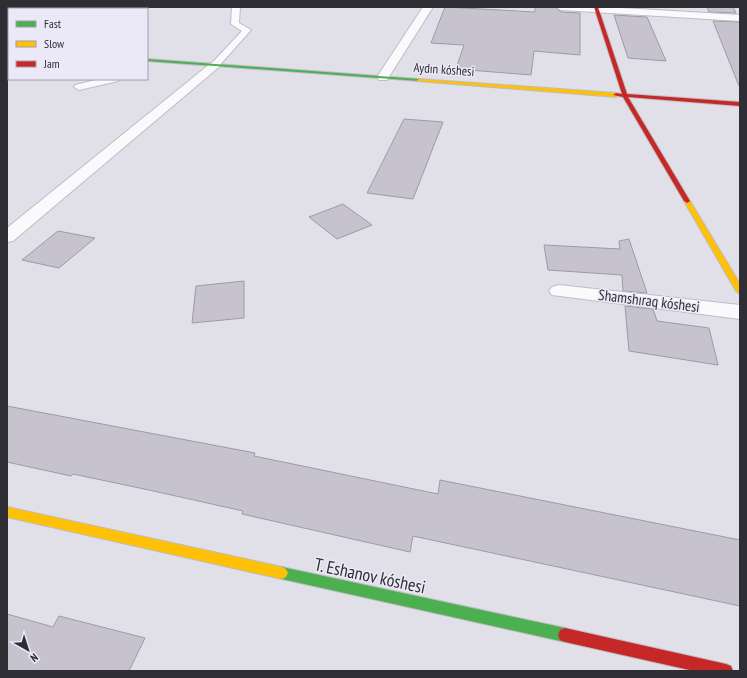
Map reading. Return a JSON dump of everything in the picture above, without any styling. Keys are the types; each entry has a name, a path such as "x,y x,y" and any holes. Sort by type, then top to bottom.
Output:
{"street":[{"path":"383,77 428,7"},
{"path":"561,7 740,18"},
{"path":"596,8 625,96 740,291"},
{"name":"Aydın kóshesi","path":"148,61 740,104"},
{"path":"7,237 215,65"},
{"name":"Shamshıraq kóshesi","path":"559,291 740,312"},
{"name":"T. Eshanov kóshesi","path":"7,512 726,671"}],"lane":[{"path":"215,65 247,30 235,24 236,7"},
{"path":"79,87 110,80"}],"building":[{"path":"445,7 535,12 535,7 555,7 561,12 580,13 580,55 534,51 531,75 456,69 464,45 431,43"},
{"path":"707,7 733,7 736,13 709,12"},
{"path":"614,15 647,17 666,61 628,58"},
{"path":"713,21 740,22 739,86"},
{"path":"404,119 443,122 413,199 367,193"},
{"path":"343,204 372,225 337,239 309,217"},
{"path":"58,231 95,238 59,268 22,260"},
{"path":"629,239 647,293 623,291 622,275 548,270 544,245 620,249 619,241"},
{"path":"244,281 244,318 192,323 196,286"},
{"path":"625,306 653,309 657,321 709,328 718,365 629,351"},
{"path":"7,406 255,453 254,456 438,494 440,480 740,540 740,606 413,536 410,552 242,514 243,511 149,490 73,474 71,476 7,462"},
{"path":"7,614 53,627 59,616 145,638 129,671 7,671"}],"traffic: fast":[{"path":"148,60 419,80"},
{"path":"282,573 565,635"}],"traffic: slow":[{"path":"419,80 616,95"},
{"path":"687,201 740,291"},
{"path":"7,512 282,573"}],"traffic: jam":[{"path":"596,7 625,96 687,201"},
{"path":"616,95 740,104"},
{"path":"565,635 726,671"}]}
